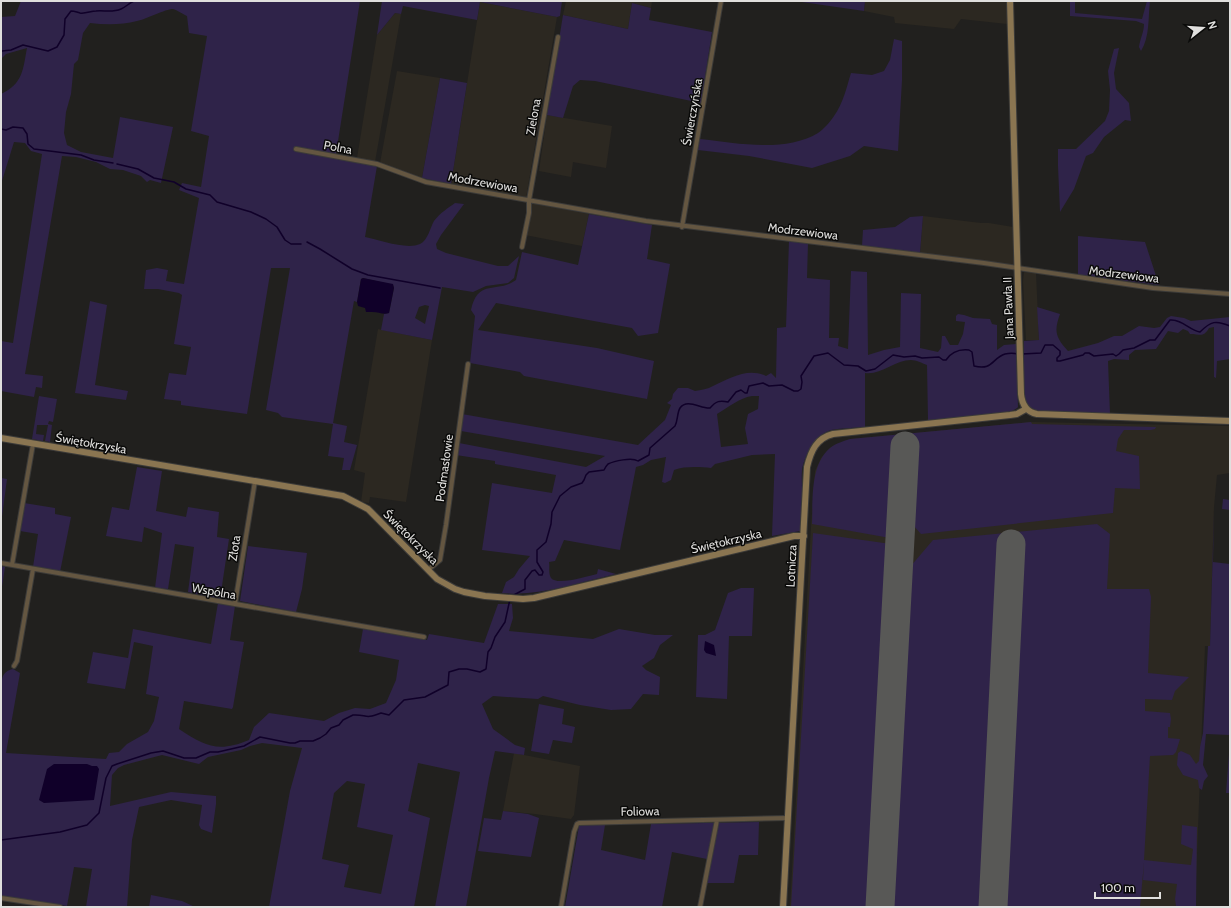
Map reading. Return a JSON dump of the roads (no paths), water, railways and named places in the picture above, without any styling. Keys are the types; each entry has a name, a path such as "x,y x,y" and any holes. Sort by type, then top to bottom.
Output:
{"main road":[{"name":"Jana Pawła II","path":"1010,1 1020,363 1022,400 1026,409"},
{"path":"1026,409 1037,414 1230,421"},
{"name":"Lotnicza","path":"783,907 809,459 816,443 827,435 840,432 1010,415 1018,414 1026,409"},
{"name":"Świętokrzyska","path":"1,438 343,496 368,509 437,578 454,589 471,594 514,599 534,598 784,539 804,536"}],"street":[{"name":"Świerczyńska","path":"682,227 721,1"},
{"name":"Zielona","path":"522,247 558,37"},
{"name":"Polna","path":"296,149 377,164"},
{"name":"Modrzewiowa","path":"377,164 426,182 682,227 984,263 1153,288 1230,294"},
{"name":"Podmasłowie","path":"428,570 440,560 468,364"},
{"path":"12,565 33,444"},
{"name":"Złota","path":"235,604 255,482"},
{"name":"Wspólna","path":"1,563 424,637"},
{"path":"14,666 17,661 32,569"},
{"name":"Foliowa","path":"561,907 574,832 577,824 579,823 788,818"},
{"path":"700,907 717,820"},
{"path":"1,898 60,907"}],"waterway":[{"path":"1,52 23,45 48,51 57,47 64,35 65,19 71,11 82,13 94,11 114,11 123,8 134,1"},
{"path":"1,129 6,130 13,127 23,128 27,134 28,144 34,149 81,155 94,160 113,163"},
{"path":"117,164 138,169 154,178 174,182 186,189 210,195 217,202 251,212 266,219 277,227 285,240 291,244 301,244"},
{"path":"307,242 352,269 368,275 440,288"},
{"path":"1022,354 1041,353 1045,345 1053,345 1060,351 1057,361 1083,355 1085,353 1089,353 1094,356 1113,354 1116,356 1123,350 1134,348 1150,340 1155,340 1170,320 1178,321 1200,332 1207,326 1217,322 1230,326"},
{"path":"512,596 525,589 525,580 532,571 535,570 539,575 542,575 543,572 537,562 537,550 546,542 551,524 552,512 560,496 571,487 582,483 589,472 604,470 608,464 614,462 627,459 638,461 649,455 650,448 675,426 679,410 683,405 690,404 710,408 718,402 728,402 736,392 741,390 747,393 749,386 763,383 769,386 782,385 794,391 798,391 801,389 801,376 814,356 828,353 844,365 858,366 866,371 875,369 893,355 904,357 915,356 922,358 939,357 946,360 956,351 969,350 972,352 974,366 985,367 1005,354 1018,354"},
{"path":"1,840 60,832 87,825 99,813 106,778 112,766 117,764 151,753 163,751 184,758 196,758 210,752 218,752 244,746 260,737 290,743 313,741 320,738 331,728 339,725 343,720 353,715 368,716 381,713 389,715 404,700 425,697 448,685 449,672 459,669 480,672 486,669 488,652 495,637 505,622 510,599"}]}
